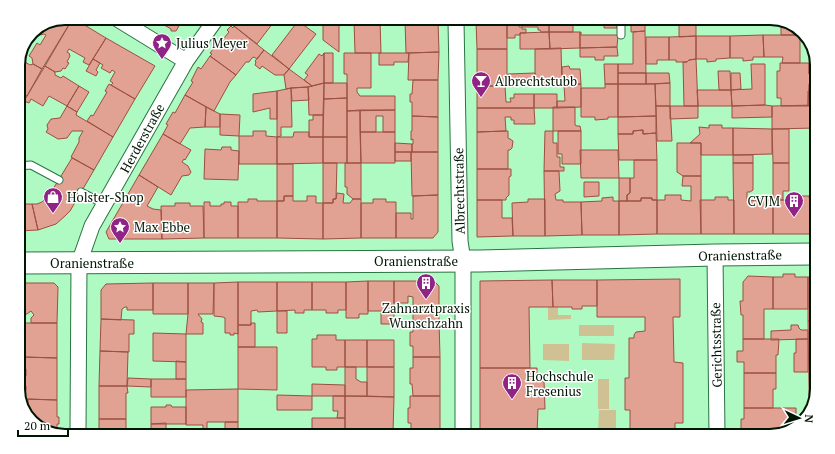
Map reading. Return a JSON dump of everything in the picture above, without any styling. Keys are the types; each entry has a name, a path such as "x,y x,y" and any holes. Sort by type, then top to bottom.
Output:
{"street":[{"path":"127,25 186,61"},
{"name":"Herderstraße","path":"78,429 79,263 92,226 104,204 186,61 212,25"},
{"name":"Albrechtstraße","path":"456,25 460,241 463,261 463,429"},
{"name":"Oranienstraße","path":"25,263 463,261 810,254"},
{"name":"Gerichtsstraße","path":"715,255 717,429"}],"lane":[{"path":"621,25 621,35"},
{"path":"25,165 31,165 58,180"},
{"path":"81,192 104,204"}],"shaded area":[{"path":"548,307 558,307 558,315 571,315 571,319 548,320"},
{"path":"579,325 614,325 614,336 579,336"},
{"path":"582,343 615,344 614,360 582,360"},
{"path":"543,344 569,344 569,361 543,360"},
{"path":"598,379 609,379 609,409 598,409"},
{"path":"599,410 616,410 616,429 598,429"}],"building":[{"path":"69,25 42,69 33,64 32,58 29,56 37,43 40,45 46,35 40,34 45,30 52,27"},
{"path":"69,25 85,25 106,38 89,65 83,62 85,58 69,49 67,52 70,56 67,62 69,63 65,69 63,68 61,71 55,72 45,66"},
{"path":"164,25 180,25 176,31 171,31 171,29"},
{"path":"235,25 271,25 257,44 234,26"},
{"path":"295,25 304,25 316,34 289,69 272,55"},
{"path":"323,25 339,25 339,52 323,40"},
{"path":"354,25 380,25 381,53 355,53"},
{"path":"405,25 438,25 439,52 406,53"},
{"path":"476,25 507,25 507,49 477,49"},
{"path":"507,25 519,25 522,29 526,29 526,33 515,35 515,38 507,38"},
{"path":"522,25 549,25 549,32 541,32 538,30 538,27 522,27"},
{"path":"549,25 573,25 573,32 549,32"},
{"path":"604,25 617,25 617,28 604,28"},
{"path":"631,25 645,25 645,31 631,32"},
{"path":"679,25 696,25 696,36 679,37"},
{"path":"231,26 233,28 234,26 264,50 257,59 254,57 249,62 246,62 236,75 210,56 212,54 210,53 229,32 227,30"},
{"path":"781,27 796,35 781,35"},
{"path":"645,31 646,73 618,73 618,64 633,64 633,32"},
{"path":"549,32 580,32 580,48 550,49"},
{"path":"549,32 550,49 520,49 520,33"},
{"path":"580,32 581,35 618,35 617,47 580,48"},
{"path":"763,35 796,35 800,39 800,63 782,63 783,57 764,57"},
{"path":"763,35 764,57 753,57 753,60 743,61 743,58 730,58 730,36"},
{"path":"696,36 696,59 689,60 687,62 676,62 676,60 669,60 669,37"},
{"path":"696,36 730,36 730,58 716,59 716,61 707,62 707,59 696,59"},
{"path":"646,37 669,37 669,60 657,60 657,64 646,64"},
{"path":"106,38 155,66 135,99 111,85 113,83 110,81 115,72 112,70 110,73 101,68 103,65 93,59"},
{"path":"617,47 618,56 604,56 604,60 595,60 595,57 580,57 580,48"},
{"path":"561,48 562,85 535,85 535,49"},
{"path":"477,49 507,49 507,79 505,79 505,86 477,86"},
{"path":"264,50 289,69 284,75 275,75 262,66 260,69 255,65 255,61"},
{"path":"439,52 438,80 408,80 409,53"},
{"path":"324,53 333,53 333,83 324,83"},
{"path":"324,53 324,83 312,86 304,80 308,75 305,73 319,54 322,56"},
{"path":"344,53 371,53 371,88 357,88 357,92 360,96 395,96 395,110 347,111 347,74 344,74"},
{"path":"379,53 409,53 408,62 394,62 394,65 379,65"},
{"path":"210,56 236,75 230,82 214,111 185,95 193,82 191,81 198,67 201,69"},
{"path":"93,59 100,63 96,70 98,72 96,76 86,71"},
{"path":"696,59 698,106 684,106 683,62"},
{"path":"25,62 30,65 33,64 42,69 27,96 25,95"},
{"path":"780,63 809,63 810,84 808,106 781,106 781,98 777,98 777,71 780,71"},
{"path":"809,63 810,63 810,74"},
{"path":"604,64 618,64 618,84 605,84"},
{"path":"751,64 765,64 765,105 732,106 731,90 752,89"},
{"path":"45,66 55,72 55,75 61,78 63,76 79,86 67,106 49,96 43,106 31,99 29,103 25,101"},
{"path":"569,66 570,69 580,69 581,84 562,85 562,67"},
{"path":"289,69 312,86 286,89 284,75"},
{"path":"718,71 730,71 731,90 719,90"},
{"path":"535,73 535,85 505,86 505,79 507,79 508,74"},
{"path":"618,73 646,73 646,84 618,84"},
{"path":"646,73 669,73 670,83 646,84"},
{"path":"731,73 740,73 741,89 731,90"},
{"path":"413,80 438,80 438,117 412,116 412,102 410,102 410,94 412,94"},
{"path":"324,83 347,83 347,98 324,99"},
{"path":"324,83 323,115 309,115 308,87"},
{"path":"670,83 670,106 656,106 655,84"},
{"path":"109,84 135,99 113,137 87,121 91,115 93,116 107,92 105,91"},
{"path":"581,84 581,107 557,108 557,101 565,101 564,85"},
{"path":"605,84 618,84 618,117 608,117 608,119 595,120 595,117 581,117 581,88 605,88"},
{"path":"618,84 655,84 656,116 618,117"},
{"path":"79,86 89,92 77,112 67,106"},
{"path":"477,86 505,86 506,102 511,102 510,98 514,98 514,94 534,94 534,108 477,108"},
{"path":"308,87 309,100 292,101 291,88"},
{"path":"291,88 292,127 281,127 281,136 277,137 277,91"},
{"path":"697,90 731,90 732,106 698,106"},
{"path":"277,91 277,119 270,119 270,108 253,112 253,94"},
{"path":"808,91 810,91 810,106 808,106"},
{"path":"534,94 557,94 557,108 534,108"},
{"path":"185,95 206,107 205,127 190,128 180,144 163,134 168,125 166,124 173,112 175,113"},
{"path":"347,98 347,137 323,137 324,99"},
{"path":"810,105 810,128 772,129 772,106"},
{"path":"67,106 77,112 76,115 113,137 94,170 71,157 83,131 72,131 67,138 58,139 46,132 48,129 47,125 51,119 60,118"},
{"path":"656,106 670,106 672,141 657,141"},
{"path":"670,106 698,106 698,118 670,119"},
{"path":"732,106 772,106 772,117 732,118"},
{"path":"206,107 220,114 220,127 205,127"},
{"path":"553,107 575,107 575,125 580,126 581,131 553,131"},
{"path":"477,108 534,108 535,124 514,124 514,120 511,120 511,117 505,117 506,131 477,132"},
{"path":"360,110 361,163 347,163 347,111"},
{"path":"360,110 395,110 395,132 383,132 383,116 376,116 376,132 360,132"},
{"path":"220,114 240,115 239,136 220,135"},
{"path":"313,115 323,115 323,137 309,137 309,120 313,120"},
{"path":"412,116 438,117 438,152 412,152"},
{"path":"656,116 656,133 643,134 643,130 633,131 633,134 618,134 618,117"},
{"path":"709,125 722,125 722,128 733,128 733,155 701,155 701,143 690,143 700,134 699,127 709,128"},
{"path":"733,128 772,129 772,154 733,155"},
{"path":"772,129 789,129 789,163 773,163"},
{"path":"643,130 643,134 656,133 657,160 619,160 618,134 633,134 633,131"},
{"path":"253,131 266,131 266,136 277,137 277,164 239,164 239,136 253,136"},
{"path":"508,131 508,138 513,141 512,148 508,150 508,169 477,169 477,132"},
{"path":"545,131 553,131 553,143 557,143 557,157 560,157 560,167 564,167 564,171 544,171"},
{"path":"558,131 581,131 581,164 562,164 562,154 558,154"},
{"path":"294,132 309,132 309,137 323,137 323,163 277,164 277,137 293,137"},
{"path":"360,132 395,132 395,163 361,163"},
{"path":"163,134 191,150 182,162 188,166 191,172 189,175 182,176 171,195 139,175"},
{"path":"323,137 347,137 347,163 323,163"},
{"path":"395,143 412,144 412,152 395,152"},
{"path":"677,143 701,143 701,176 683,176 677,172"},
{"path":"222,147 231,147 231,150 239,151 238,180 204,179 205,149 221,150"},
{"path":"580,150 618,150 619,178 581,178"},
{"path":"395,152 411,152 411,161 395,161"},
{"path":"411,152 438,152 438,195 412,196"},
{"path":"733,155 753,155 753,163 733,163"},
{"path":"72,158 94,170 70,211 56,224 38,230 32,204 42,202 50,194"},
{"path":"634,160 657,160 657,200 652,200 652,198 641,198 641,201 627,201 627,195 630,193 630,178 634,178"},
{"path":"323,163 337,163 336,199 333,199 333,203 323,203"},
{"path":"345,163 361,163 361,199 353,199 347,194 347,187 345,187"},
{"path":"733,163 753,163 753,190 747,192 747,201 760,200 760,198 773,200 773,234 734,234"},
{"path":"773,163 789,163 789,191 783,191 783,200 773,200"},
{"path":"277,164 293,164 293,196 284,196 284,201 277,201"},
{"path":"477,169 511,169 511,176 509,177 509,195 506,200 477,200"},
{"path":"544,171 559,171 560,191 555,194 556,200 563,200 563,202 581,202 582,235 545,236"},
{"path":"139,175 158,187 147,206 153,209 161,210 162,239 109,239 106,232"},
{"path":"683,176 701,176 701,234 657,234 657,200 665,200 665,195 681,195 681,200 691,201 691,186 682,186"},
{"path":"619,178 630,178 630,193 627,195 627,201 619,201"},
{"path":"584,182 599,182 599,196 584,197"},
{"path":"337,193 344,194 343,203 350,203 353,199 361,199 361,238 323,239 323,203 333,203 333,199 336,199"},
{"path":"438,195 438,232 433,238 396,238 396,213 411,213 411,219 413,219 413,196"},
{"path":"284,196 293,196 293,201 307,201 307,196 316,196 316,203 323,203 323,239 277,238 277,201 284,201"},
{"name":"CVJM","path":"801,196 809,196 810,234 773,234 773,200 801,200"},
{"path":"613,197 613,201 619,201 619,235 582,235 581,202 602,201 602,198"},
{"path":"715,197 728,197 728,200 734,200 734,234 701,234 700,200 715,200"},
{"path":"641,198 652,198 652,200 657,200 657,234 619,235 619,201 641,201"},
{"path":"248,199 257,199 257,201 277,201 277,238 238,238 238,202 248,202"},
{"path":"373,199 386,199 386,202 396,202 396,238 361,238 361,203 373,203"},
{"path":"528,199 545,199 545,236 513,236 512,203 528,202"},
{"path":"477,200 502,200 502,218 512,218 513,236 477,237"},
{"path":"204,202 210,202 210,206 221,206 224,202 231,202 231,206 238,206 238,238 204,238"},
{"path":"175,203 190,203 190,206 203,206 204,238 162,239 161,206 175,206"},
{"path":"25,204 32,204 38,230 25,231"},
{"path":"783,274 795,274 795,277 808,277 808,309 773,309 773,277 783,277"},
{"path":"748,276 773,277 773,309 764,309 764,339 743,339 743,315 741,315 740,301 743,301 743,282"},
{"path":"808,277 810,277 810,321 808,321"},
{"path":"680,279 680,317 673,317 674,362 683,363 683,423 675,423 675,429 630,429 630,410 625,410 625,378 629,378 629,338 634,338 636,332 645,331 645,317 597,317 597,280"},
{"path":"552,280 597,280 597,306 582,306 582,309 572,309 572,307 553,307"},
{"path":"552,280 553,307 529,307 530,368 480,368 480,281"},
{"path":"368,281 394,281 394,324 381,324 381,313 384,313 384,311 368,311"},
{"path":"368,281 368,314 359,314 359,318 346,318 346,282"},
{"name":"Zahnarztpraxis Wunschzahn","path":"394,281 434,281 439,286 439,321 413,321 413,297 408,296 408,303 394,303"},
{"path":"238,282 277,282 277,311 251,311 251,325 238,325"},
{"path":"238,282 238,334 234,333 234,335 230,335 230,333 225,333 225,318 214,316 214,283"},
{"path":"277,282 312,282 312,310 304,310 304,313 295,313 295,310 277,311"},
{"path":"312,282 346,282 346,310 338,310 338,313 326,313 326,310 312,310"},
{"path":"25,283 54,283 58,287 57,323 31,323 31,318 34,315 31,311 25,314"},
{"path":"153,283 188,283 188,314 153,314"},
{"path":"153,283 153,310 127,310 127,307 125,307 122,309 121,320 101,319 101,290 106,284"},
{"path":"188,283 214,283 213,314 198,314 202,319 201,322 203,323 203,334 186,334 188,314"},
{"path":"277,311 287,311 287,333 277,333"},
{"path":"101,319 134,320 134,334 129,334 129,352 100,351"},
{"path":"413,321 439,321 440,357 413,357 413,346 410,346 410,332 413,332"},
{"path":"808,321 810,321 810,388"},
{"path":"25,323 57,323 57,358 25,357"},
{"path":"251,323 255,323 255,347 238,347 238,325 251,325"},
{"path":"791,325 798,325 801,330 808,330 808,339 771,340 771,331 791,330"},
{"path":"153,333 186,334 186,362 153,361"},
{"path":"317,335 336,335 336,340 345,340 345,367 337,367 337,370 326,370 326,367 312,367 312,339 317,339"},
{"path":"743,339 779,339 778,355 776,355 776,373 744,373 744,362 737,362 737,351 743,351"},
{"path":"796,339 808,339 808,372 794,372"},
{"path":"345,340 367,340 367,367 345,367"},
{"path":"367,340 394,340 394,367 367,367"},
{"path":"238,347 277,347 277,390 238,389"},
{"path":"100,351 128,352 127,386 99,386"},
{"path":"25,357 57,358 57,400 27,399 25,391"},
{"path":"413,357 440,357 440,396 413,396 412,384 410,384 410,368 413,368"},
{"path":"176,361 186,362 186,379 176,379"},
{"path":"345,367 356,367 356,379 361,382 367,382 367,396 345,396"},
{"path":"367,367 394,367 394,397 367,396"},
{"name":"Hochschule Fresenius","path":"480,368 537,368 537,381 544,381 545,409 538,409 537,429 480,429"},
{"path":"744,373 776,373 776,389 773,389 773,408 744,408"},
{"path":"128,378 151,379 151,387 127,386"},
{"path":"151,379 186,379 186,397 151,397"},
{"path":"312,384 345,385 345,396 312,396"},
{"path":"99,386 127,386 128,393 126,393 126,419 99,419"},
{"path":"238,389 238,422 207,422 207,429 203,429 203,425 186,425 186,390"},
{"path":"277,395 312,396 312,410 277,410"},
{"path":"333,396 345,396 345,418 337,418 338,411 333,411"},
{"path":"345,396 394,397 393,429 345,429"},
{"path":"410,396 440,396 440,429 411,429 411,423 408,423 408,408 410,408"},
{"path":"28,399 57,400 57,417 59,417 59,424 57,424 57,428 52,427 39,419 28,404"},
{"path":"166,405 171,405 172,407 186,407 186,424 151,424 151,407 166,407"},
{"path":"744,408 796,408 796,419 790,424 780,428 741,429 741,419 744,419"},
{"path":"312,418 345,418 345,429 312,429"},
{"path":"99,419 126,419 126,429 99,429"},
{"path":"225,422 238,422 238,429 225,429"},
{"path":"166,423 166,429 151,429 151,424"}],"place":[{"name":"Julius Meyer","path":"162,60"},
{"name":"Albrechtstubb","path":"481,98"},
{"name":"Holster-Shop","path":"53,214"},
{"name":"CVJM","path":"794,218"},
{"name":"Max Ebbe","path":"120,244"},
{"name":"Zahnarztpraxis Wunschzahn","path":"426,300"},
{"name":"Hochschule Fresenius","path":"512,400"}]}
